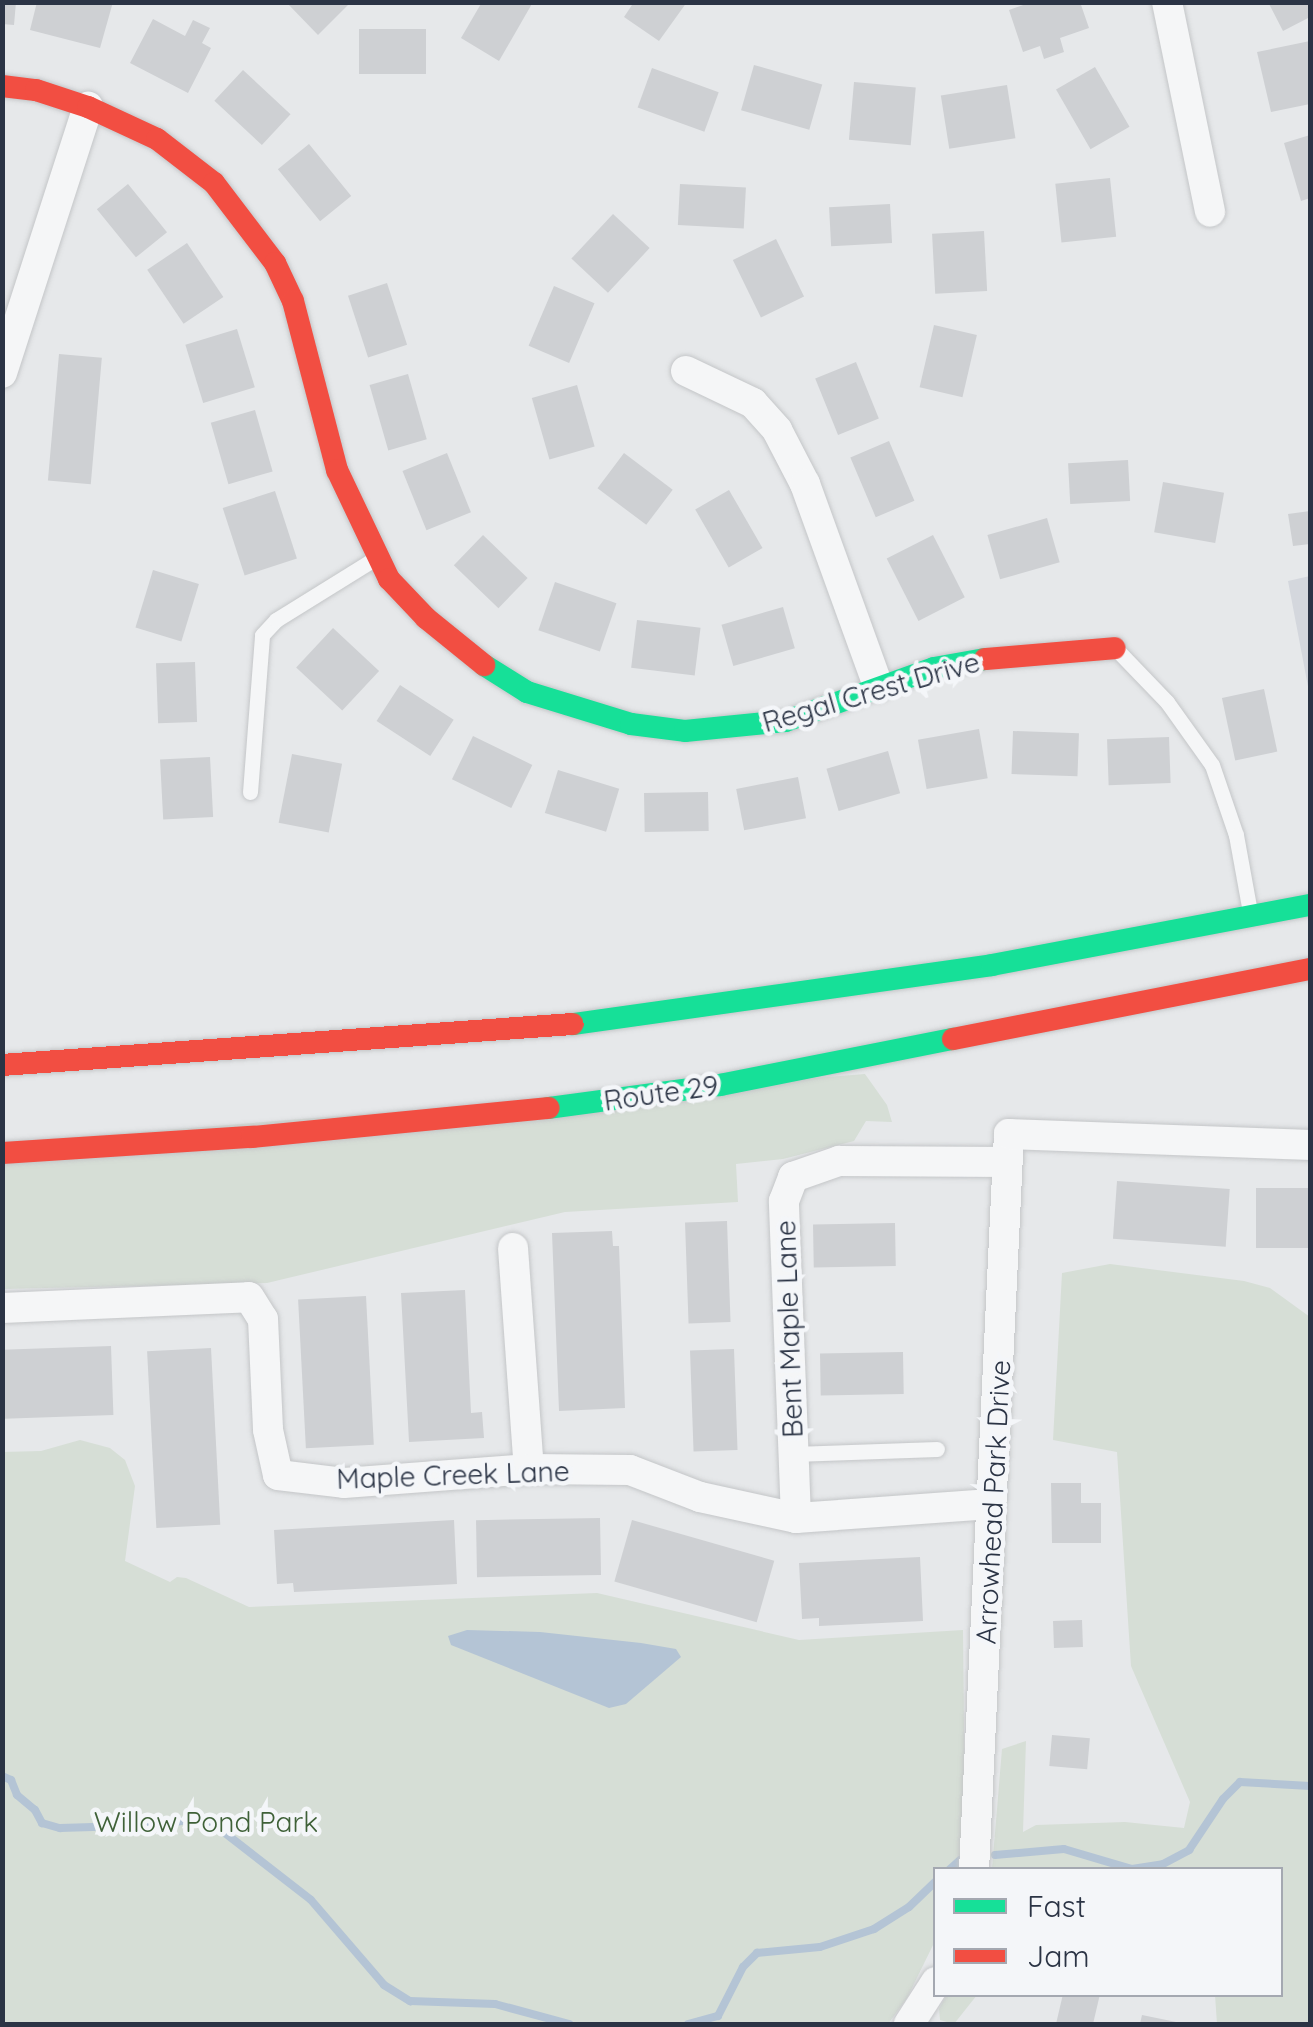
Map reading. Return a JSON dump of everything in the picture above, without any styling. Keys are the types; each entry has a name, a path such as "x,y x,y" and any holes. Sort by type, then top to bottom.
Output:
{"main road":[{"name":"Regal Crest Drive","path":"2,86 36,90 88,107 157,139 214,183 276,262 301,319 337,470 389,579 426,618 479,662 527,692 579,712 685,731 733,728 786,721 934,668 1009,655 1115,648"},
{"path":"2,1065 492,1033 640,1018 992,965 1310,905"},
{"name":"Route 29","path":"2,1153 271,1136 551,1108 720,1085 1310,969"}],"street":[{"path":"1167,2 1210,212"},
{"path":"2,373 88,107"},
{"path":"686,371 753,402 777,430 805,484 878,686"},
{"name":"Bent Maple Lane","path":"796,1518 784,1201 793,1177 838,1161 1008,1148 1310,1144"},
{"name":"Arrowhead Park Drive","path":"974,1867 1008,1148"},
{"path":"513,1248 529,1469"},
{"name":"Maple Creek Lane","path":"2,1308 248,1297 263,1319 267,1416 278,1475 344,1482 529,1469 630,1470 700,1498 796,1518 990,1504"},
{"path":"909,2024 933,1987"}],"lane":[{"path":"250,792 262,635 276,620 378,557"},
{"path":"1115,648 1166,702 1212,765 1236,835 1250,916"},
{"path":"794,1454 936,1449"}],"shaded area":[{"path":"1310,576 1310,697 1288,581"}],"green space":[{"path":"865,1074 887,1105 892,1122 866,1121 854,1141 783,1159 736,1164 738,1202 565,1212 267,1283 3,1289 2,1143"},
{"path":"1110,1264 1244,1281 1270,1288 1310,1317 1310,2024 1217,2024 1215,1997 1283,1997 1283,1867 992,1867 1002,1749 1026,1741 1023,1832 1036,1825 1125,1822 1184,1828 1190,1802 1131,1666 1117,1452 1053,1440 1062,1273"},
{"name":"Willow Pond Park","path":"80,1440 110,1448 125,1460 135,1486 125,1561 170,1582 177,1577 186,1578 249,1607 597,1593 799,1640 963,1630 965,1827 960,1867 933,1867 933,1945 907,1998 888,2024 3,2024 2,1452 41,1451"},
{"path":"945,1997 975,1997 954,2024 940,2020 939,2009"}],"water":[{"path":"467,1630 540,1632 641,1643 676,1649 681,1657 626,1704 609,1708 451,1645 448,1636"}],"building":[{"path":"2,2 16,2 14,25 2,24"},
{"path":"37,2 113,2 100,48 30,30"},
{"path":"286,2 351,2 318,35"},
{"path":"482,2 533,2 499,61 461,38"},
{"path":"634,2 687,2 659,41 624,17"},
{"path":"1032,2 1080,2 1089,28 1060,38 1064,52 1044,59 1040,46 1023,52 1009,10"},
{"path":"1268,2 1310,2 1310,17 1283,31"},
{"path":"153,19 185,36 193,20 210,28 202,43 211,48 188,93 130,63"},
{"path":"359,29 426,29 426,74 359,74"},
{"path":"1310,41 1310,104 1271,112 1257,52"},
{"path":"754,65 822,85 809,130 741,110"},
{"path":"1095,67 1130,127 1091,149 1056,90"},
{"path":"652,68 719,92 704,132 638,107"},
{"path":"243,70 291,114 262,145 214,101"},
{"path":"854,82 916,87 911,145 849,140"},
{"path":"1007,85 1015,138 949,149 941,95"},
{"path":"1310,135 1310,198 1301,201 1284,143"},
{"path":"309,144 351,196 320,221 278,169"},
{"path":"1110,178 1116,237 1061,242 1055,184"},
{"path":"128,184 167,232 136,257 97,209"},
{"path":"680,184 746,187 744,228 678,225"},
{"path":"890,204 892,243 831,246 829,207"},
{"path":"613,214 650,248 608,293 571,259"},
{"path":"984,231 987,291 935,294 932,234"},
{"path":"776,239 804,297 761,318 733,260"},
{"path":"187,243 223,297 184,324 147,270"},
{"path":"387,283 407,345 368,357 348,296"},
{"path":"554,286 595,303 569,363 529,346"},
{"path":"934,325 977,335 962,397 920,387"},
{"path":"237,329 255,387 203,403 185,345"},
{"path":"59,354 102,358 91,484 48,481"},
{"path":"856,362 879,419 838,435 815,378"},
{"path":"408,374 427,439 388,450 370,385"},
{"path":"577,385 595,447 549,459 532,398"},
{"path":"255,410 273,472 228,484 211,423"},
{"path":"889,441 914,501 876,517 850,457"},
{"path":"447,453 471,512 426,530 402,471"},
{"path":"624,453 673,490 646,525 598,488"},
{"path":"1128,460 1130,501 1070,504 1068,463"},
{"path":"1163,482 1224,493 1215,543 1154,532"},
{"path":"729,490 762,548 729,568 695,509"},
{"path":"275,491 297,559 245,576 223,508"},
{"path":"1310,511 1310,544 1293,546 1288,514"},
{"path":"1047,518 1060,562 1000,579 987,535"},
{"path":"483,535 528,578 498,608 454,565"},
{"path":"933,535 965,597 918,621 887,559"},
{"path":"153,570 199,584 181,641 135,627"},
{"path":"555,582 616,603 600,651 538,630"},
{"path":"783,607 795,648 733,666 721,625"},
{"path":"637,620 701,628 695,675 631,668"},
{"path":"333,628 379,671 342,710 296,667"},
{"path":"195,662 197,722 158,723 156,663"},
{"path":"400,685 454,720 430,756 377,721"},
{"path":"1264,689 1277,752 1235,761 1222,698"},
{"path":"979,729 988,778 927,789 918,740"},
{"path":"1013,731 1079,733 1077,776 1011,774"},
{"path":"473,736 532,765 511,808 452,779"},
{"path":"1169,737 1171,783 1109,785 1107,739"},
{"path":"888,751 900,793 839,811 826,769"},
{"path":"292,754 342,764 329,832 279,823"},
{"path":"210,757 213,817 163,820 160,760"},
{"path":"558,770 619,789 606,832 545,813"},
{"path":"798,777 806,818 744,830 736,789"},
{"path":"708,792 709,831 645,832 644,793"},
{"path":"1117,1181 1230,1189 1226,1247 1113,1239"},
{"path":"1256,1188 1310,1188 1310,1248 1256,1248"},
{"path":"727,1221 731,1322 689,1323 685,1222"},
{"path":"895,1223 896,1266 814,1267 813,1224"},
{"path":"612,1231 613,1246 619,1246 625,1408 559,1411 552,1233"},
{"path":"465,1290 471,1413 482,1412 484,1438 409,1442 401,1293"},
{"path":"366,1296 374,1445 306,1448 298,1300"},
{"path":"111,1346 113,1415 4,1419 2,1350"},
{"path":"211,1348 220,1525 156,1528 147,1351"},
{"path":"734,1349 738,1450 694,1451 690,1351"},
{"path":"903,1352 904,1394 821,1395 820,1353"},
{"path":"1051,1483 1081,1483 1081,1503 1101,1503 1101,1543 1052,1543"},
{"path":"600,1518 601,1575 477,1577 476,1520"},
{"path":"454,1520 457,1584 294,1592 293,1583 277,1584 274,1530"},
{"path":"632,1520 774,1561 757,1622 614,1582"},
{"path":"920,1557 923,1621 819,1626 819,1618 802,1619 799,1563"},
{"path":"1082,1620 1083,1647 1054,1648 1053,1621"},
{"path":"1052,1735 1090,1738 1087,1769 1049,1766"},
{"path":"1062,1997 1099,1997 1093,2024 1056,2024"},
{"path":"1142,2015 1181,2023 1181,2024 1140,2024"}],"waterway":[{"path":"2,1776 11,1780 17,1795 35,1810 42,1823 60,1828 159,1825 192,1819 216,1826 311,1900 384,1985 410,2001 495,2004 569,2024"},
{"path":"1144,1867 1163,1864 1189,1850 1223,1799 1240,1782 1310,1786"},
{"path":"995,1855 1064,1849 1125,1867"},
{"path":"952,1867 960,1860"},
{"path":"688,2024 718,2016 743,1967 757,1953 820,1947 874,1929 909,1907 933,1884"}],"traffic: fast":[{"path":"484,665 527,692 631,724 685,731 786,721 934,668 985,659"},
{"path":"573,1024 992,965 1310,905"},
{"path":"549,1108 720,1085 953,1039"}],"traffic: jam":[{"path":"2,86 36,90 88,107 157,139 214,183 275,263 293,301 337,470 389,579 426,618 484,665"},
{"path":"985,659 1115,648"},
{"path":"953,1039 1310,969"},
{"path":"2,1065 573,1024"},
{"path":"2,1153 252,1137 549,1108"}]}
